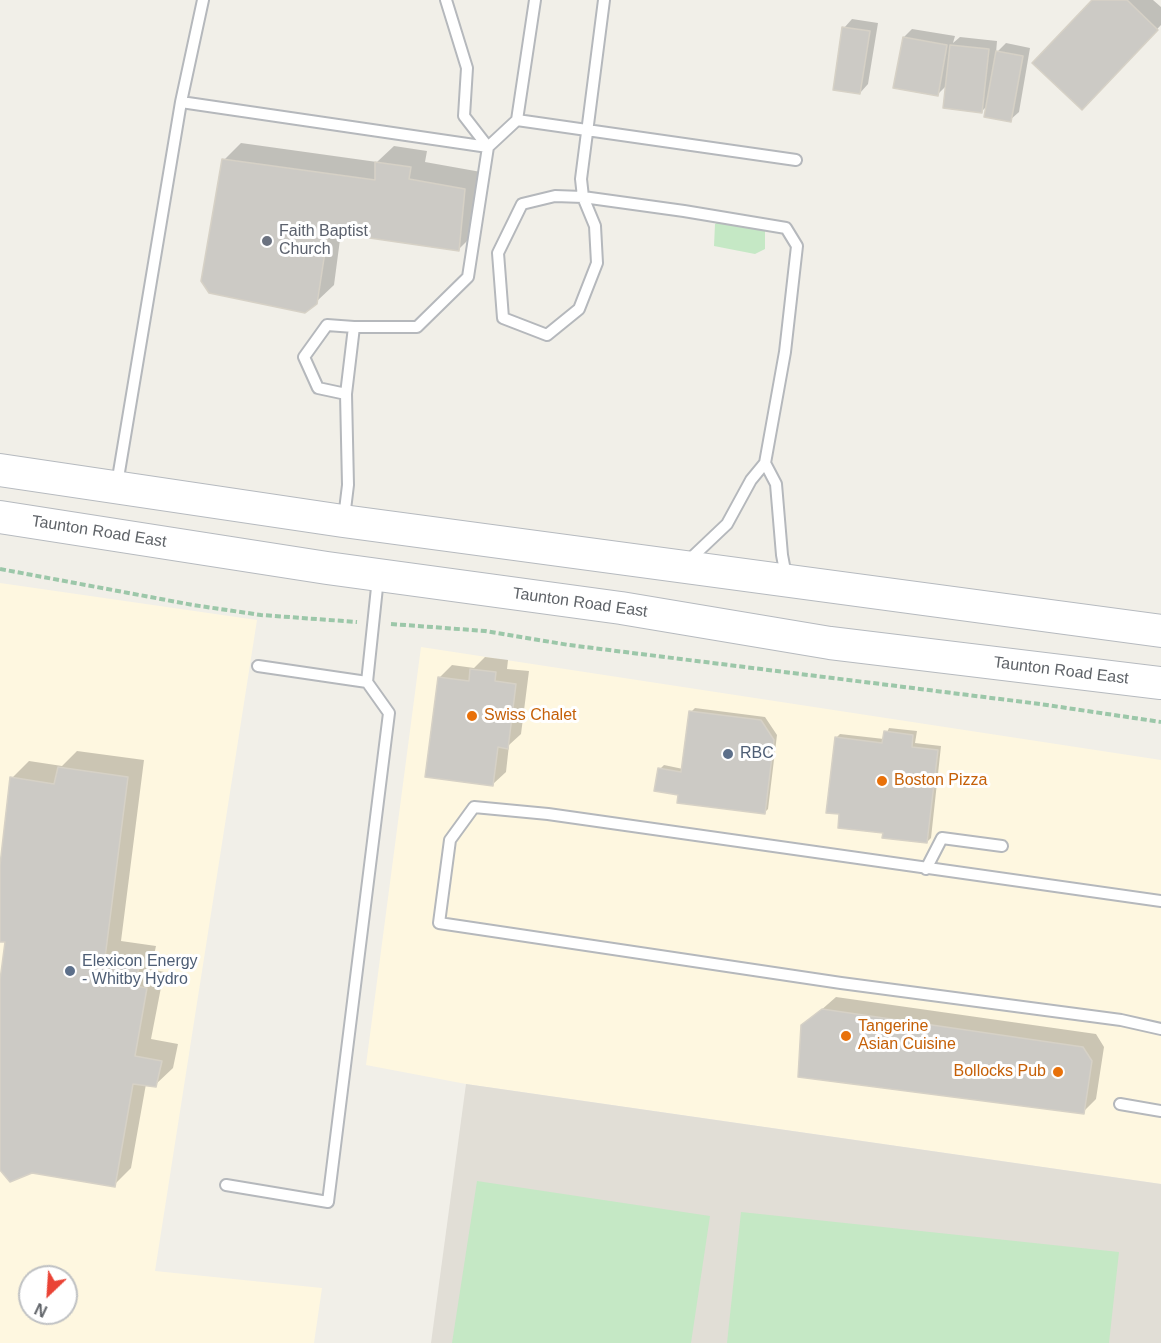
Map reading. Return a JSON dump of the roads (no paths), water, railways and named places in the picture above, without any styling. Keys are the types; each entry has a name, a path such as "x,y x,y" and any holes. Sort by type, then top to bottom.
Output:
{"main road":[{"path":"0,470 344,521 1161,631"},
{"name":"Taunton Road East","path":"0,517 379,575 621,608 830,643 1161,683"}],"lane":[{"path":"116,488 181,102 203,0"},
{"path":"446,0 467,68 464,116 488,147"},
{"path":"346,394 318,388 304,357 327,325 417,327 468,277 488,147 517,120 535,0"},
{"path":"604,0 581,178 583,197 595,226 597,263 579,309 547,335 503,318 498,253 522,204 555,196 583,197 684,211 786,228 797,246 785,352 765,463 751,480 727,524 682,567"},
{"path":"181,102 488,147"},
{"path":"517,120 796,160"},
{"path":"344,521 348,485 346,394 354,327"},
{"path":"765,463 776,484 782,555 788,581"},
{"path":"226,1185 328,1202 389,713 367,682 379,575"},
{"path":"258,666 367,682"},
{"path":"1161,901 548,814 474,807 450,840 439,923 852,985 1139,1023 1161,1029"},
{"path":"926,869 942,838 1002,846"},
{"path":"1120,1104 1161,1110"}],"place":[{"name":"Faith Baptist Church","path":"267,241"},
{"name":"Swiss Chalet","path":"472,716"},
{"name":"RBC","path":"728,754"},
{"name":"Boston Pizza","path":"882,781"},
{"name":"Elexicon Energy - Whitby Hydro","path":"70,971"},
{"name":"Tangerine Asian Cuisine","path":"846,1036"},
{"name":"Bollocks Pub","path":"1058,1072"}]}
